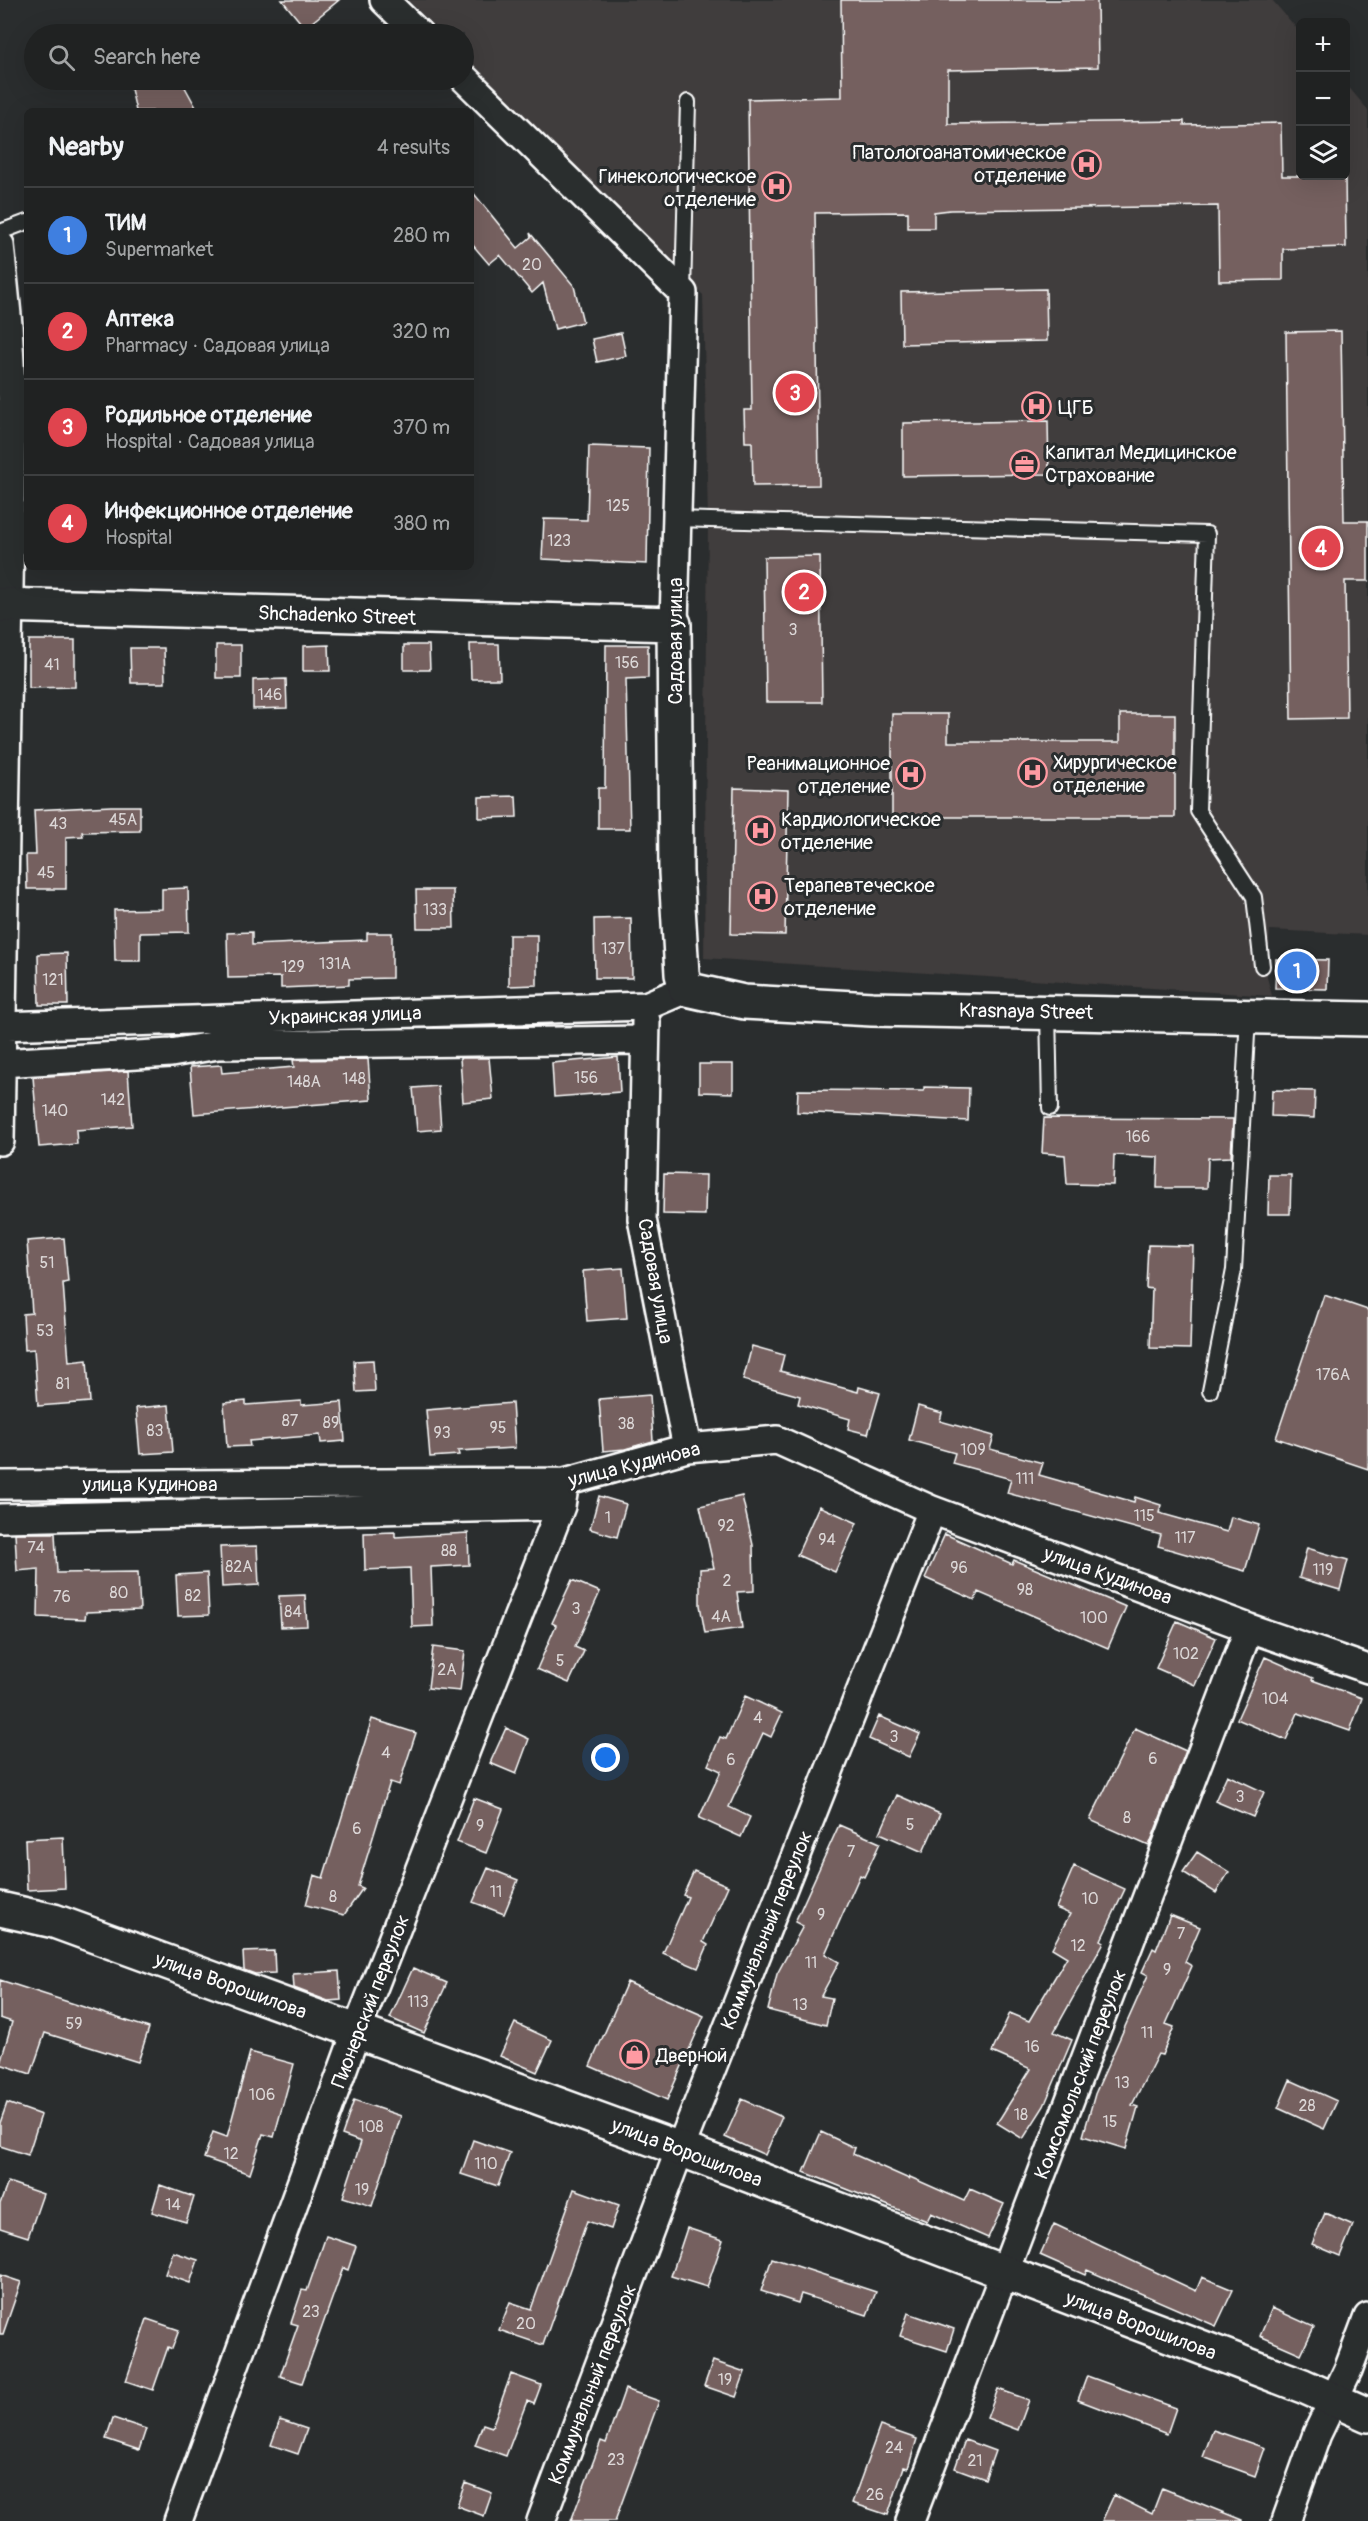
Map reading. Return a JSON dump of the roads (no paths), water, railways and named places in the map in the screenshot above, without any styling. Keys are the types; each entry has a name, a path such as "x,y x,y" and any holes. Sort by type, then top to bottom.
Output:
{"street":[{"path":"384,0 409,24"},
{"path":"474,88 683,293"},
{"path":"0,245 8,325 12,404 4,605 0,1141"},
{"name":"Садовая улица","path":"683,293 674,624 676,872 682,974 686,989"},
{"name":"Shchadenko Street","path":"4,605 674,624"},
{"name":"Украинская улица","path":"1,1026 646,1006 686,989"},
{"name":"Krasnaya Street","path":"686,989 744,1002 780,1005 872,1009 1368,1019"},
{"name":"Садовая улица","path":"646,1006 642,1219 687,1448"},
{"name":"Украинская улица","path":"1,1063 171,1053 218,1046 645,1040"},
{"name":"улица Кудинова","path":"0,1518 563,1494 687,1448 777,1440 932,1510 1249,1628 1368,1669"},
{"name":"улица Кудинова","path":"0,1485 563,1494"},
{"name":"Пионерский переулок","path":"178,2521 357,2030 563,1494"},
{"name":"Коммунальный переулок","path":"541,2521 680,2149 932,1510"},
{"name":"Комсомольский переулок","path":"910,2521 1249,1628"},
{"name":"улица Ворошилова","path":"0,1909 54,1921 680,2149 1335,2399 1368,2415"},
{"path":"1286,2521 1317,2434 1335,2399 1368,2318"}],"lane":[{"path":"683,293 688,102"},
{"path":"0,232 24,223"},
{"path":"676,519 1207,534 1198,811 1254,897 1262,966"},
{"path":"1048,1011 1050,1108"},
{"path":"1210,1390 1234,1270 1248,1016"}],"place":[{"name":"Патологоанатомическое отделение","path":"1087,164"},
{"name":"Гинекологическое отделение","path":"777,187"},
{"name":"Родильное отделение","path":"795,393"},
{"name":"ЦГБ","path":"1037,407"},
{"name":"Капитал Медицинское Страхование","path":"1024,464"},
{"name":"Инфекционное отделение","path":"1321,548"},
{"name":"Аптека","path":"804,592"},
{"name":"Хирургическое отделение","path":"1032,773"},
{"name":"Реанимационное отделение","path":"911,775"},
{"name":"Кардиологическое отделение","path":"760,830"},
{"name":"Терапевтеческое отделение","path":"763,896"},
{"name":"ТИМ","path":"1297,971"},
{"name":"Дверной","path":"635,2055"}]}
